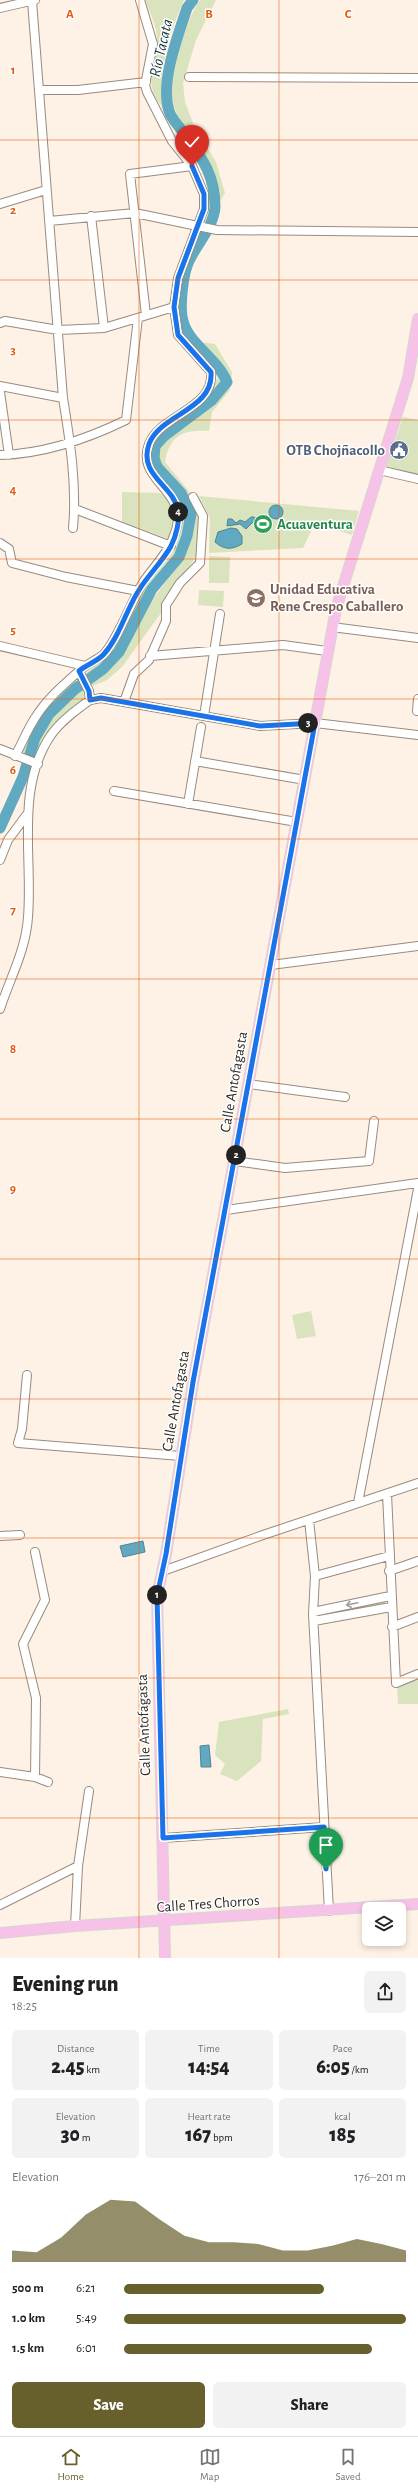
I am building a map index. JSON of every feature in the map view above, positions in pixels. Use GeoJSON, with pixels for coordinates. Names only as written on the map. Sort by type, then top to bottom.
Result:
{"type":"FeatureCollection","features":[{"type":"Feature","properties":{"kind":"main road","name":"Calle Antofagasta"},"geometry":{"type":"LineString","coordinates":[[165,1958],[163,1838],[156,1630],[157,1596],[163,1571],[181,1456],[305,780],[327,651],[344,578],[408,378],[417,335],[418,319]]}},
{"type":"Feature","properties":{"kind":"main road","name":"Calle Tres Chorros"},"geometry":{"type":"LineString","coordinates":[[0,1934],[75,1926],[164,1922],[418,1904]]}},
{"type":"Feature","properties":{"kind":"street"},"geometry":{"type":"LineString","coordinates":[[0,8],[33,0],[46,190],[63,398],[70,442],[75,509],[73,528]]}},
{"type":"Feature","properties":{"kind":"street"},"geometry":{"type":"LineString","coordinates":[[15,756],[34,719],[44,706],[103,654],[138,591],[171,546],[177,528],[178,511],[173,497],[150,472],[147,458],[149,444],[158,430],[182,414],[206,394],[212,379],[211,372],[178,335],[174,307],[178,278],[205,227],[204,194],[192,166],[172,142],[147,92],[146,82],[153,44],[140,0]]}},
{"type":"Feature","properties":{"kind":"street"},"geometry":{"type":"LineString","coordinates":[[188,77],[418,78]]}},
{"type":"Feature","properties":{"kind":"street"},"geometry":{"type":"LineString","coordinates":[[39,90],[78,90],[146,82]]}},
{"type":"Feature","properties":{"kind":"street"},"geometry":{"type":"LineString","coordinates":[[146,315],[130,174],[192,166]]}},
{"type":"Feature","properties":{"kind":"street"},"geometry":{"type":"LineString","coordinates":[[0,204],[46,190]]}},
{"type":"Feature","properties":{"kind":"street"},"geometry":{"type":"LineString","coordinates":[[49,220],[135,213],[205,227],[418,232]]}},
{"type":"Feature","properties":{"kind":"street"},"geometry":{"type":"LineString","coordinates":[[91,216],[104,328]]}},
{"type":"Feature","properties":{"kind":"street"},"geometry":{"type":"LineString","coordinates":[[0,323],[5,321],[58,330],[104,328],[174,307]]}},
{"type":"Feature","properties":{"kind":"street"},"geometry":{"type":"LineString","coordinates":[[0,455],[36,452],[94,435],[126,420],[138,318]]}},
{"type":"Feature","properties":{"kind":"street"},"geometry":{"type":"LineString","coordinates":[[0,386],[63,398]]}},
{"type":"Feature","properties":{"kind":"street"},"geometry":{"type":"LineString","coordinates":[[0,392],[9,455]]}},
{"type":"Feature","properties":{"kind":"street"},"geometry":{"type":"LineString","coordinates":[[379,470],[418,479]]}},
{"type":"Feature","properties":{"kind":"street"},"geometry":{"type":"LineString","coordinates":[[124,702],[134,674],[149,660],[166,621],[166,605],[180,583],[200,563],[203,516],[193,497]]}},
{"type":"Feature","properties":{"kind":"street"},"geometry":{"type":"LineString","coordinates":[[75,509],[171,546]]}},
{"type":"Feature","properties":{"kind":"street"},"geometry":{"type":"LineString","coordinates":[[0,544],[9,549],[12,563],[66,577],[138,591]]}},
{"type":"Feature","properties":{"kind":"street"},"geometry":{"type":"LineString","coordinates":[[204,716],[220,614]]}},
{"type":"Feature","properties":{"kind":"street"},"geometry":{"type":"LineString","coordinates":[[332,628],[418,638]]}},
{"type":"Feature","properties":{"kind":"street"},"geometry":{"type":"LineString","coordinates":[[150,656],[283,645],[327,651]]}},
{"type":"Feature","properties":{"kind":"street"},"geometry":{"type":"LineString","coordinates":[[0,646],[82,672]]}},
{"type":"Feature","properties":{"kind":"street"},"geometry":{"type":"LineString","coordinates":[[82,672],[90,700]]}},
{"type":"Feature","properties":{"kind":"street"},"geometry":{"type":"LineString","coordinates":[[0,1009],[12,972],[20,959],[28,917],[28,813],[36,763],[58,726],[90,700],[101,698],[260,726],[315,723],[418,734]]}},
{"type":"Feature","properties":{"kind":"street"},"geometry":{"type":"LineString","coordinates":[[417,711],[418,699]]}},
{"type":"Feature","properties":{"kind":"street"},"geometry":{"type":"LineString","coordinates":[[188,804],[201,727]]}},
{"type":"Feature","properties":{"kind":"street"},"geometry":{"type":"LineString","coordinates":[[0,749],[36,763]]}},
{"type":"Feature","properties":{"kind":"street"},"geometry":{"type":"LineString","coordinates":[[195,761],[305,780]]}},
{"type":"Feature","properties":{"kind":"street"},"geometry":{"type":"LineString","coordinates":[[114,791],[297,822]]}},
{"type":"Feature","properties":{"kind":"street"},"geometry":{"type":"LineString","coordinates":[[0,860],[4,840],[28,813]]}},
{"type":"Feature","properties":{"kind":"street"},"geometry":{"type":"LineString","coordinates":[[271,965],[418,946]]}},
{"type":"Feature","properties":{"kind":"street"},"geometry":{"type":"LineString","coordinates":[[249,1084],[345,1097]]}},
{"type":"Feature","properties":{"kind":"street"},"geometry":{"type":"LineString","coordinates":[[235,1161],[285,1168],[369,1161],[374,1121]]}},
{"type":"Feature","properties":{"kind":"street"},"geometry":{"type":"LineString","coordinates":[[226,1210],[418,1183]]}},
{"type":"Feature","properties":{"kind":"street"},"geometry":{"type":"LineString","coordinates":[[358,1503],[418,1189]]}},
{"type":"Feature","properties":{"kind":"street"},"geometry":{"type":"LineString","coordinates":[[27,1375],[22,1429],[18,1442],[181,1456]]}},
{"type":"Feature","properties":{"kind":"street"},"geometry":{"type":"LineString","coordinates":[[163,1571],[418,1483]]}},
{"type":"Feature","properties":{"kind":"street"},"geometry":{"type":"LineString","coordinates":[[386,1494],[390,1596],[396,1683],[418,1674]]}},
{"type":"Feature","properties":{"kind":"street"},"geometry":{"type":"LineString","coordinates":[[309,1520],[315,1576],[314,1621],[329,1911]]}},
{"type":"Feature","properties":{"kind":"street"},"geometry":{"type":"LineString","coordinates":[[0,1535],[20,1535]]}},
{"type":"Feature","properties":{"kind":"street"},"geometry":{"type":"LineString","coordinates":[[35,1552],[45,1600],[23,1644],[36,1698],[35,1777]]}},
{"type":"Feature","properties":{"kind":"street"},"geometry":{"type":"LineString","coordinates":[[315,1576],[389,1556]]}},
{"type":"Feature","properties":{"kind":"street"},"geometry":{"type":"LineString","coordinates":[[389,1571],[418,1561]]}},
{"type":"Feature","properties":{"kind":"street"},"geometry":{"type":"LineString","coordinates":[[314,1612],[390,1596]]}},
{"type":"Feature","properties":{"kind":"street"},"geometry":{"type":"LineString","coordinates":[[314,1621],[391,1607]]}},
{"type":"Feature","properties":{"kind":"street"},"geometry":{"type":"LineString","coordinates":[[392,1627],[418,1617]]}},
{"type":"Feature","properties":{"kind":"street"},"geometry":{"type":"LineString","coordinates":[[0,1772],[35,1777],[48,1782]]}},
{"type":"Feature","properties":{"kind":"street"},"geometry":{"type":"LineString","coordinates":[[75,1926],[78,1866],[89,1791]]}},
{"type":"Feature","properties":{"kind":"street"},"geometry":{"type":"LineString","coordinates":[[163,1838],[324,1827]]}},
{"type":"Feature","properties":{"kind":"street"},"geometry":{"type":"LineString","coordinates":[[0,1905],[78,1866]]}},
{"type":"Feature","properties":{"kind":"green space"},"geometry":{"type":"Polygon","coordinates":[[[145,0],[184,0],[169,39],[163,67],[162,95],[164,109],[157,100],[151,84],[157,37],[145,0]]]}},
{"type":"Feature","properties":{"kind":"green space"},"geometry":{"type":"Polygon","coordinates":[[[200,0],[216,0],[196,40],[183,83],[185,102],[194,126],[216,162],[225,193],[220,201],[215,176],[210,165],[177,114],[173,103],[174,73],[182,39],[194,10],[200,0]]]}},
{"type":"Feature","properties":{"kind":"green space"},"geometry":{"type":"Polygon","coordinates":[[[181,325],[196,347],[217,368],[222,377],[221,386],[214,395],[204,405],[165,434],[156,443],[152,452],[152,460],[155,468],[183,505],[186,514],[186,521],[182,538],[174,554],[148,590],[118,649],[107,662],[85,680],[84,677],[88,671],[106,657],[143,587],[171,551],[178,531],[179,513],[148,460],[154,439],[191,411],[209,394],[218,377],[209,364],[187,340],[181,325]]]}},
{"type":"Feature","properties":{"kind":"green space"},"geometry":{"type":"Polygon","coordinates":[[[199,342],[215,344],[232,372],[230,390],[212,412],[209,431],[192,431],[180,436],[170,445],[165,462],[188,490],[203,517],[197,556],[164,600],[161,613],[122,667],[107,680],[90,687],[88,683],[121,654],[144,611],[184,557],[191,538],[196,517],[183,492],[160,467],[157,452],[162,442],[214,403],[229,381],[222,366],[199,342]]]}},
{"type":"Feature","properties":{"kind":"green space"},"geometry":{"type":"Polygon","coordinates":[[[403,417],[418,420],[418,475],[386,468],[403,417]]]}},
{"type":"Feature","properties":{"kind":"green space"},"geometry":{"type":"Polygon","coordinates":[[[122,492],[159,493],[168,498],[173,518],[169,539],[122,522],[122,492]]]}},
{"type":"Feature","properties":{"kind":"green space","name":"Acuaventura"},"geometry":{"type":"Polygon","coordinates":[[[199,496],[359,511],[352,535],[315,523],[303,548],[209,553],[210,518],[199,496]]]}},
{"type":"Feature","properties":{"kind":"green space"},"geometry":{"type":"Polygon","coordinates":[[[209,556],[230,557],[229,583],[209,583],[209,556]]]}},
{"type":"Feature","properties":{"kind":"green space"},"geometry":{"type":"Polygon","coordinates":[[[199,590],[224,591],[223,607],[198,605],[199,590]]]}},
{"type":"Feature","properties":{"kind":"green space"},"geometry":{"type":"Polygon","coordinates":[[[76,680],[79,683],[54,707],[35,733],[26,755],[20,753],[31,727],[44,710],[76,680]]]}},
{"type":"Feature","properties":{"kind":"green space"},"geometry":{"type":"Polygon","coordinates":[[[83,689],[86,694],[85,699],[67,712],[55,726],[50,733],[37,762],[32,758],[46,728],[65,703],[83,689]]]}},
{"type":"Feature","properties":{"kind":"green space"},"geometry":{"type":"Polygon","coordinates":[[[311,1311],[316,1336],[297,1339],[292,1315],[311,1311]]]}},
{"type":"Feature","properties":{"kind":"green space"},"geometry":{"type":"Polygon","coordinates":[[[385,1600],[386,1605],[318,1619],[317,1614],[385,1600]]]}},
{"type":"Feature","properties":{"kind":"green space"},"geometry":{"type":"Polygon","coordinates":[[[418,1677],[418,1704],[398,1704],[397,1685],[418,1677]]]}},
{"type":"Feature","properties":{"kind":"green space"},"geometry":{"type":"Polygon","coordinates":[[[288,1709],[289,1714],[263,1719],[261,1761],[237,1781],[220,1774],[225,1764],[215,1755],[219,1722],[288,1709]]]}},
{"type":"Feature","properties":{"kind":"water"},"geometry":{"type":"Polygon","coordinates":[[[276,505],[281,507],[283,512],[281,517],[276,519],[271,517],[269,512],[271,507],[276,505]]]}},
{"type":"Feature","properties":{"kind":"water"},"geometry":{"type":"Polygon","coordinates":[[[264,516],[267,518],[262,529],[258,528],[253,522],[246,529],[240,524],[227,526],[228,519],[232,519],[236,523],[240,520],[245,522],[251,517],[254,517],[257,522],[261,522],[264,516]]]}},
{"type":"Feature","properties":{"kind":"water"},"geometry":{"type":"Polygon","coordinates":[[[231,528],[237,529],[242,536],[242,544],[231,548],[225,548],[215,542],[218,532],[231,528]]]}},
{"type":"Feature","properties":{"kind":"water"},"geometry":{"type":"Polygon","coordinates":[[[143,1541],[145,1552],[123,1557],[120,1546],[143,1541]]]}},
{"type":"Feature","properties":{"kind":"water"},"geometry":{"type":"Polygon","coordinates":[[[209,1745],[211,1767],[201,1767],[200,1746],[209,1745]]]}},
{"type":"Feature","properties":{"kind":"waterway","name":"Río Tacata"},"geometry":{"type":"LineString","coordinates":[[0,828],[23,777],[35,738],[49,714],[75,689],[103,669],[119,652],[152,589],[179,557],[187,536],[191,514],[181,493],[157,467],[154,458],[155,446],[164,436],[212,400],[227,382],[217,365],[196,344],[186,329],[181,307],[185,272],[193,253],[209,227],[215,207],[213,184],[210,175],[201,158],[171,116],[167,99],[168,73],[171,59],[187,8],[193,0]]}},
{"type":"Feature","properties":{"kind":"place","name":"OTB Chojñacollo"},"geometry":{"type":"Point","coordinates":[399,450]}},
{"type":"Feature","properties":{"kind":"place","name":"Acuaventura"},"geometry":{"type":"Point","coordinates":[263,524]}},
{"type":"Feature","properties":{"kind":"place","name":"Unidad Educativa Rene Crespo Caballero"},"geometry":{"type":"Point","coordinates":[256,598]}},
{"type":"Feature","properties":{"kind":"route"},"geometry":{"type":"LineString","coordinates":[[192,166],[204,194],[204,209],[178,278],[174,307],[178,335],[211,372],[212,379],[206,394],[182,414],[158,430],[149,444],[147,458],[150,472],[173,497],[178,511],[177,528],[171,546],[147,576],[118,630],[103,654],[79,671],[80,678],[89,691],[90,700],[101,698],[260,726],[287,723],[315,723],[193,1382],[166,1554],[157,1596],[156,1630],[163,1838],[324,1827],[326,1869]]}}]}
